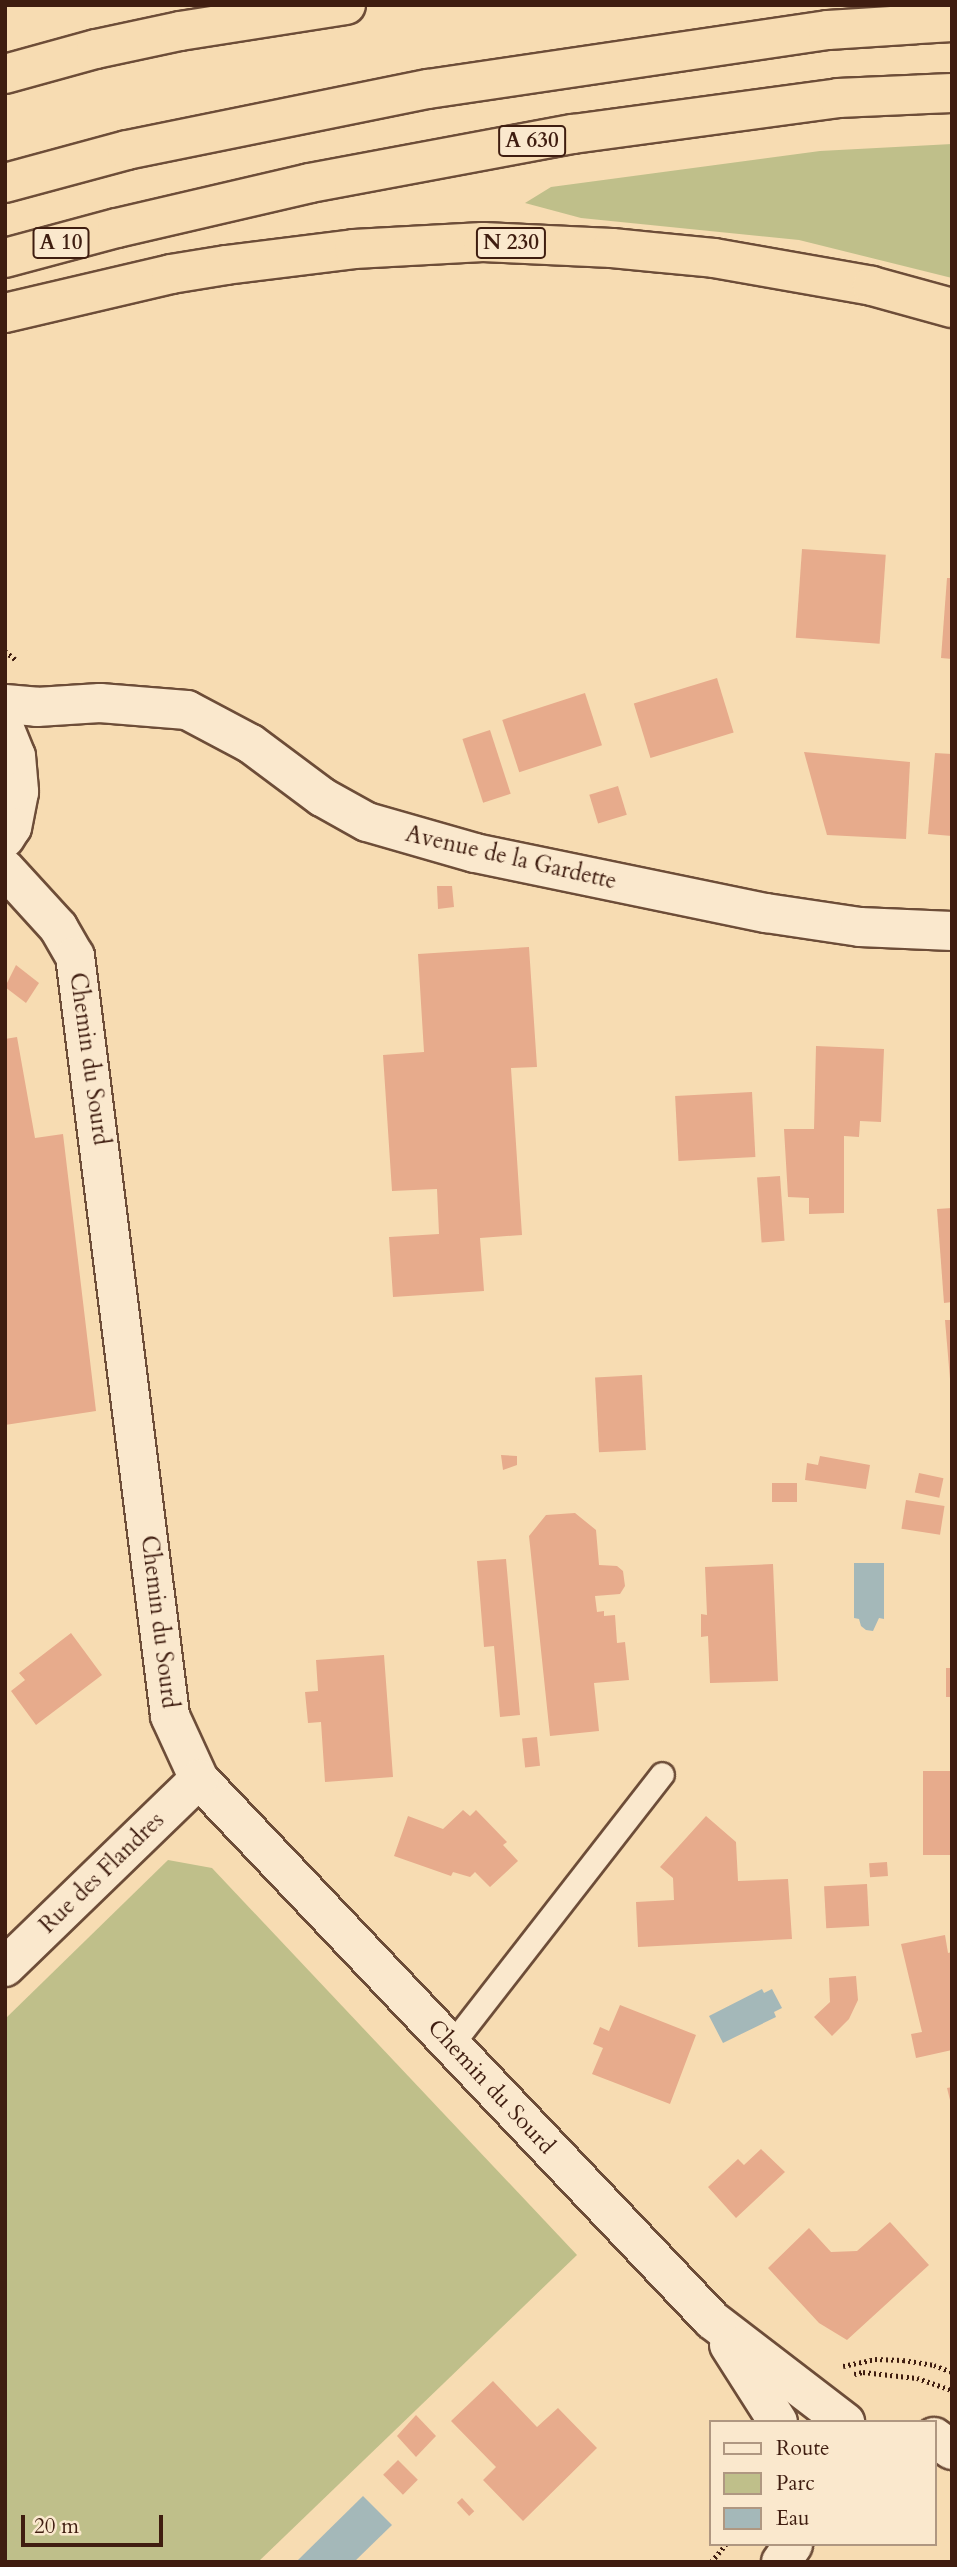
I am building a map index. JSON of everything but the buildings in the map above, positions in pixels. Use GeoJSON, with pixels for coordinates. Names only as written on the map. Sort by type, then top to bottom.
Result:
{"type":"FeatureCollection","features":[{"type":"Feature","properties":{"kind":"highway"},"geometry":{"type":"LineString","coordinates":[[5,74],[144,39],[346,5]]}},
{"type":"Feature","properties":{"kind":"highway"},"geometry":{"type":"LineString","coordinates":[[5,184],[87,161],[428,89],[828,30],[952,22]]}},
{"type":"Feature","properties":{"kind":"highway","name":"A 630"},"geometry":{"type":"LineString","coordinates":[[117,228],[310,183],[573,134],[838,98],[952,93]]}},
{"type":"Feature","properties":{"kind":"highway","name":"A 10"},"geometry":{"type":"LineString","coordinates":[[5,258],[117,228]]}},
{"type":"Feature","properties":{"kind":"highway","name":"N 230"},"geometry":{"type":"LineString","coordinates":[[5,313],[171,274],[226,265],[354,249],[483,242],[612,248],[714,258],[834,278],[952,307]]}},
{"type":"Feature","properties":{"kind":"street","name":"Avenue de la Gardette"},"geometry":{"type":"LineString","coordinates":[[10,743],[100,703]]}},
{"type":"Feature","properties":{"kind":"street","name":"Avenue de la Gardette"},"geometry":{"type":"LineString","coordinates":[[5,704],[37,707],[100,703],[187,710],[251,744],[323,797],[367,822],[475,853],[766,913],[860,927],[952,932]]}},
{"type":"Feature","properties":{"kind":"street"},"geometry":{"type":"LineString","coordinates":[[5,838],[12,827],[19,792],[10,743]]}},
{"type":"Feature","properties":{"kind":"street","name":"Chemin du Sourd"},"geometry":{"type":"LineString","coordinates":[[5,869],[58,927],[75,956],[170,1716],[199,1779],[712,2320],[842,2420]]}},
{"type":"Feature","properties":{"kind":"street","name":"Rue des Flandres"},"geometry":{"type":"LineString","coordinates":[[5,1967],[199,1779]]}},
{"type":"Feature","properties":{"kind":"street","name":"Chemin du Sourd"},"geometry":{"type":"LineString","coordinates":[[712,2320],[777,2420]]}},
{"type":"Feature","properties":{"kind":"lane"},"geometry":{"type":"LineString","coordinates":[[452,2045],[663,1774]]}},
{"type":"Feature","properties":{"kind":"path"},"geometry":{"type":"LineString","coordinates":[[841,2377],[863,2372],[917,2378],[952,2390]]}},
{"type":"Feature","properties":{"kind":"path"},"geometry":{"type":"LineString","coordinates":[[711,2562],[724,2546]]}},
{"type":"Feature","properties":{"kind":"green space"},"geometry":{"type":"Polygon","coordinates":[[[952,144],[952,278],[799,240],[581,218],[525,203],[551,187],[820,151],[952,144]]]}},
{"type":"Feature","properties":{"kind":"green space"},"geometry":{"type":"Polygon","coordinates":[[[168,1860],[212,1868],[577,2255],[258,2562],[5,2562],[5,2019],[168,1860]]]}},
{"type":"Feature","properties":{"kind":"water"},"geometry":{"type":"Polygon","coordinates":[[[854,1563],[884,1563],[884,1619],[879,1618],[873,1631],[866,1630],[859,1619],[854,1618],[854,1563]]]}},
{"type":"Feature","properties":{"kind":"water"},"geometry":{"type":"Polygon","coordinates":[[[762,1989],[764,1993],[772,1989],[782,2008],[774,2012],[776,2017],[723,2043],[709,2016],[762,1989]]]}},
{"type":"Feature","properties":{"kind":"water"},"geometry":{"type":"Polygon","coordinates":[[[363,2496],[392,2525],[354,2562],[299,2562],[298,2560],[363,2496]]]}}]}
